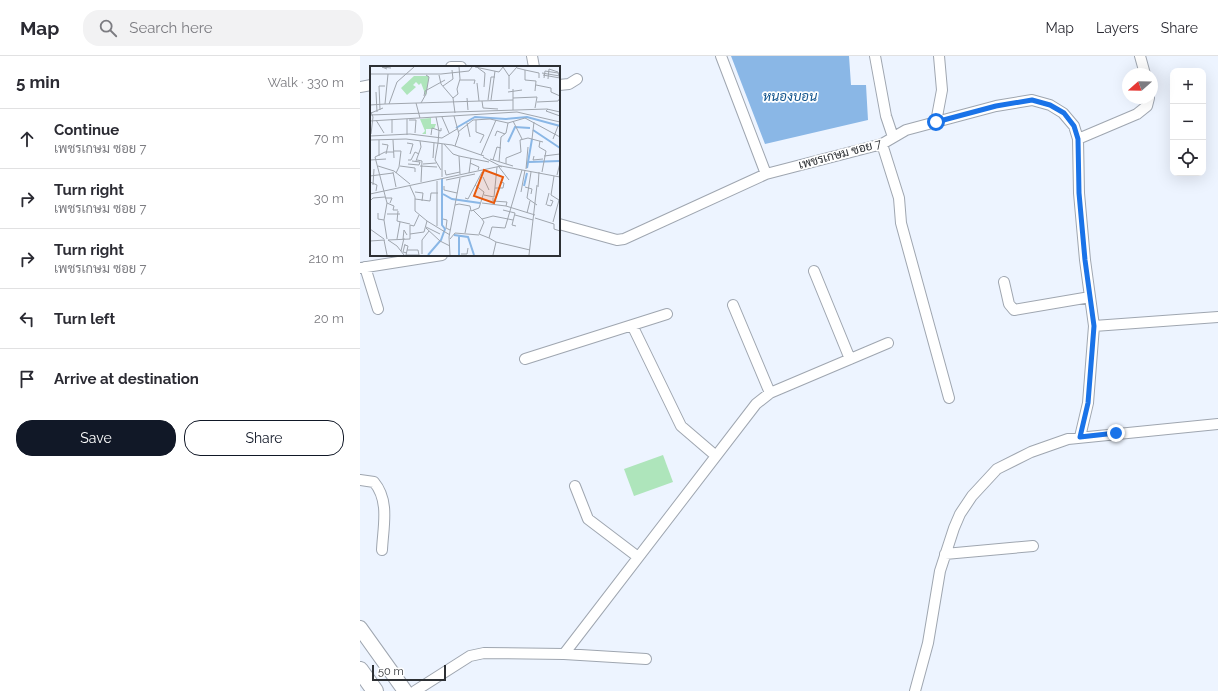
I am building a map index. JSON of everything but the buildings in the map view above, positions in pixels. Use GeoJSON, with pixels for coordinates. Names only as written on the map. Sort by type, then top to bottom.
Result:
{"type":"FeatureCollection","features":[{"type":"Feature","properties":{"kind":"highway"},"geometry":{"type":"LineString","coordinates":[[360,670],[375,691]]}},
{"type":"Feature","properties":{"kind":"main road"},"geometry":{"type":"LineString","coordinates":[[360,628],[404,691]]}},
{"type":"Feature","properties":{"kind":"street"},"geometry":{"type":"LineString","coordinates":[[532,56],[534,66]]}},
{"type":"Feature","properties":{"kind":"street"},"geometry":{"type":"LineString","coordinates":[[721,56],[766,174]]}},
{"type":"Feature","properties":{"kind":"street"},"geometry":{"type":"LineString","coordinates":[[875,56],[886,116],[893,137]]}},
{"type":"Feature","properties":{"kind":"street"},"geometry":{"type":"LineString","coordinates":[[936,122],[942,90],[939,56]]}},
{"type":"Feature","properties":{"kind":"street"},"geometry":{"type":"LineString","coordinates":[[1140,56],[1143,68]]}},
{"type":"Feature","properties":{"kind":"street"},"geometry":{"type":"LineString","coordinates":[[560,85],[569,84],[577,79]]}},
{"type":"Feature","properties":{"kind":"street"},"geometry":{"type":"LineString","coordinates":[[360,87],[370,85]]}},
{"type":"Feature","properties":{"kind":"street","name":"เพชรเกษม ซอย 7"},"geometry":{"type":"LineString","coordinates":[[560,224],[617,240],[624,239],[766,174],[882,144],[906,130],[996,106],[1032,100],[1050,105],[1064,113],[1074,126],[1078,139],[1079,193],[1094,326],[1088,403],[1080,437]]}},
{"type":"Feature","properties":{"kind":"street"},"geometry":{"type":"LineString","coordinates":[[1078,139],[1137,114],[1148,104]]}},
{"type":"Feature","properties":{"kind":"street"},"geometry":{"type":"LineString","coordinates":[[882,144],[899,198],[901,224],[949,398]]}},
{"type":"Feature","properties":{"kind":"street"},"geometry":{"type":"LineString","coordinates":[[378,309],[363,267],[435,256]]}},
{"type":"Feature","properties":{"kind":"street"},"geometry":{"type":"LineString","coordinates":[[814,271],[850,359]]}},
{"type":"Feature","properties":{"kind":"street"},"geometry":{"type":"LineString","coordinates":[[1004,282],[1009,304],[1014,310],[1090,297]]}},
{"type":"Feature","properties":{"kind":"street"},"geometry":{"type":"LineString","coordinates":[[733,305],[770,392]]}},
{"type":"Feature","properties":{"kind":"street"},"geometry":{"type":"LineString","coordinates":[[525,359],[667,314]]}},
{"type":"Feature","properties":{"kind":"street"},"geometry":{"type":"LineString","coordinates":[[1094,326],[1218,317]]}},
{"type":"Feature","properties":{"kind":"street"},"geometry":{"type":"LineString","coordinates":[[632,325],[681,426],[716,456]]}},
{"type":"Feature","properties":{"kind":"street"},"geometry":{"type":"LineString","coordinates":[[564,654],[756,404],[770,392],[888,344]]}},
{"type":"Feature","properties":{"kind":"street"},"geometry":{"type":"LineString","coordinates":[[915,691],[928,643],[940,571],[945,554],[960,514],[972,496],[997,469],[1031,452],[1080,437],[1218,424]]}},
{"type":"Feature","properties":{"kind":"street"},"geometry":{"type":"LineString","coordinates":[[360,480],[374,482],[382,496],[385,525],[382,550]]}},
{"type":"Feature","properties":{"kind":"street"},"geometry":{"type":"LineString","coordinates":[[575,486],[588,519],[638,557]]}},
{"type":"Feature","properties":{"kind":"street"},"geometry":{"type":"LineString","coordinates":[[945,554],[1033,546]]}},
{"type":"Feature","properties":{"kind":"street"},"geometry":{"type":"LineString","coordinates":[[415,691],[470,656],[484,653],[564,654],[646,659]]}},
{"type":"Feature","properties":{"kind":"green space"},"geometry":{"type":"Polygon","coordinates":[[[663,455],[673,482],[634,496],[624,469],[663,455]]]}},
{"type":"Feature","properties":{"kind":"water","name":"หนองบอน"},"geometry":{"type":"Polygon","coordinates":[[[731,56],[849,56],[851,85],[866,85],[868,120],[765,144],[731,56]]]}},
{"type":"Feature","properties":{"kind":"route"},"geometry":{"type":"LineString","coordinates":[[936,122],[996,106],[1032,100],[1050,105],[1064,113],[1074,126],[1078,139],[1079,193],[1085,260],[1094,326],[1088,403],[1080,437],[1116,433]]}}]}
